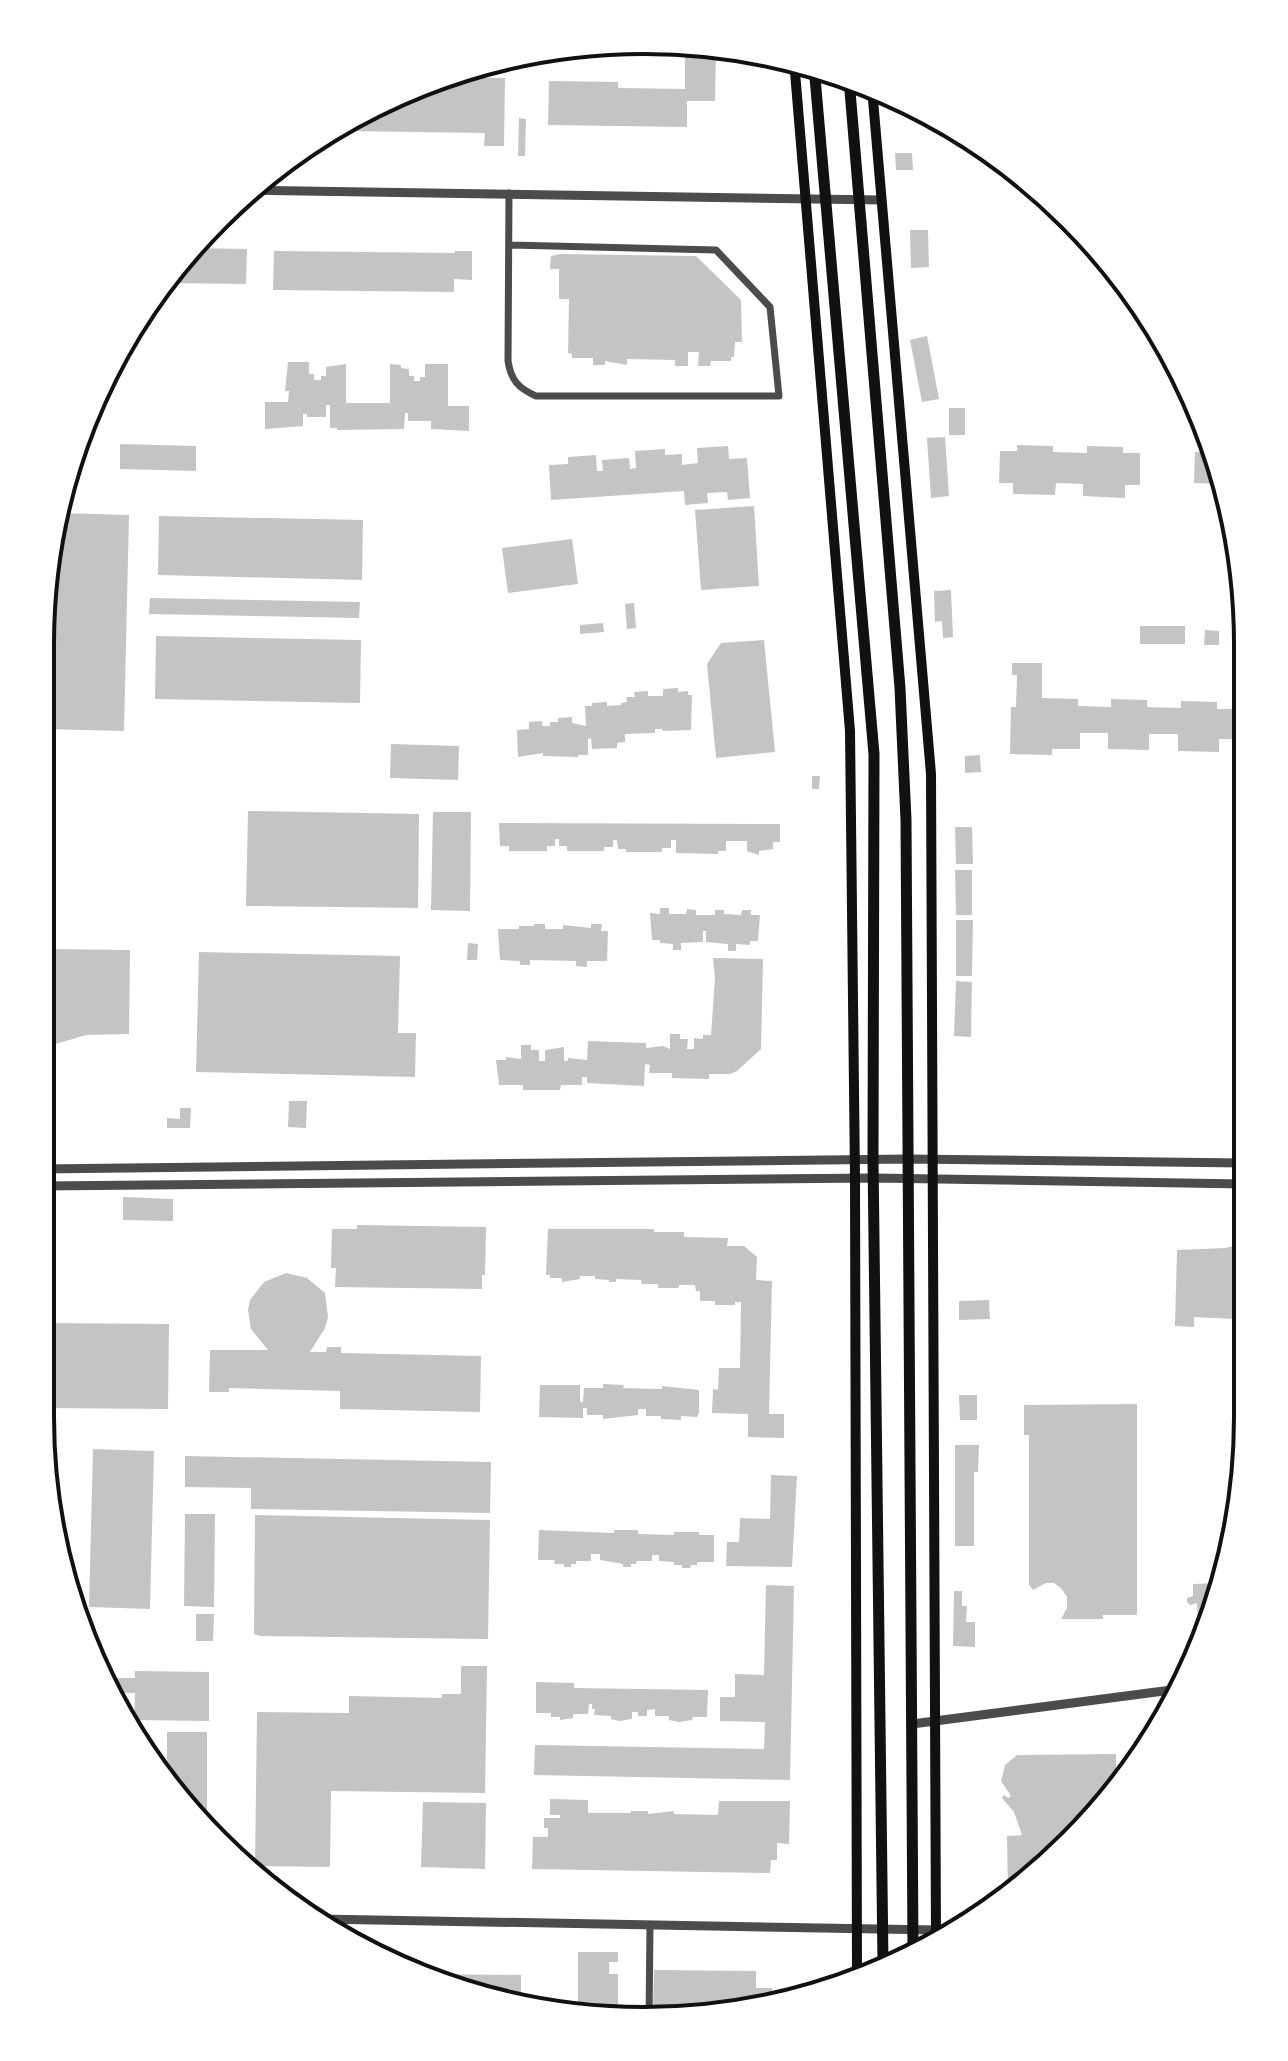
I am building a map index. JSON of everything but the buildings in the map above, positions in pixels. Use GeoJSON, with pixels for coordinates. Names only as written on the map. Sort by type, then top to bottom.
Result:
{"type":"FeatureCollection","features":[{"type":"Feature","properties":{"kind":"main road"},"geometry":{"type":"LineString","coordinates":[[795,74],[850,731],[855,1159],[857,1967]]}},
{"type":"Feature","properties":{"kind":"main road"},"geometry":{"type":"LineString","coordinates":[[815,79],[859,553],[874,754],[873,1159],[883,1956]]}},
{"type":"Feature","properties":{"kind":"main road"},"geometry":{"type":"LineString","coordinates":[[850,91],[900,688],[906,820],[913,1942]]}},
{"type":"Feature","properties":{"kind":"main road"},"geometry":{"type":"LineString","coordinates":[[873,100],[931,774],[936,1930]]}},
{"type":"Feature","properties":{"kind":"street"},"geometry":{"type":"LineString","coordinates":[[267,190],[881,200]]}},
{"type":"Feature","properties":{"kind":"street"},"geometry":{"type":"LineString","coordinates":[[509,193],[508,361],[511,376],[521,389],[536,396],[779,396],[770,307],[716,250],[510,245]]}},
{"type":"Feature","properties":{"kind":"street"},"geometry":{"type":"LineString","coordinates":[[54,1169],[855,1159],[1234,1163]]}},
{"type":"Feature","properties":{"kind":"street"},"geometry":{"type":"LineString","coordinates":[[54,1186],[855,1178],[1234,1184]]}},
{"type":"Feature","properties":{"kind":"street"},"geometry":{"type":"LineString","coordinates":[[912,1724],[1166,1691]]}},
{"type":"Feature","properties":{"kind":"street"},"geometry":{"type":"LineString","coordinates":[[335,1919],[883,1929],[929,1933]]}},
{"type":"Feature","properties":{"kind":"street"},"geometry":{"type":"LineString","coordinates":[[649,2007],[650,1925]]}}]}
